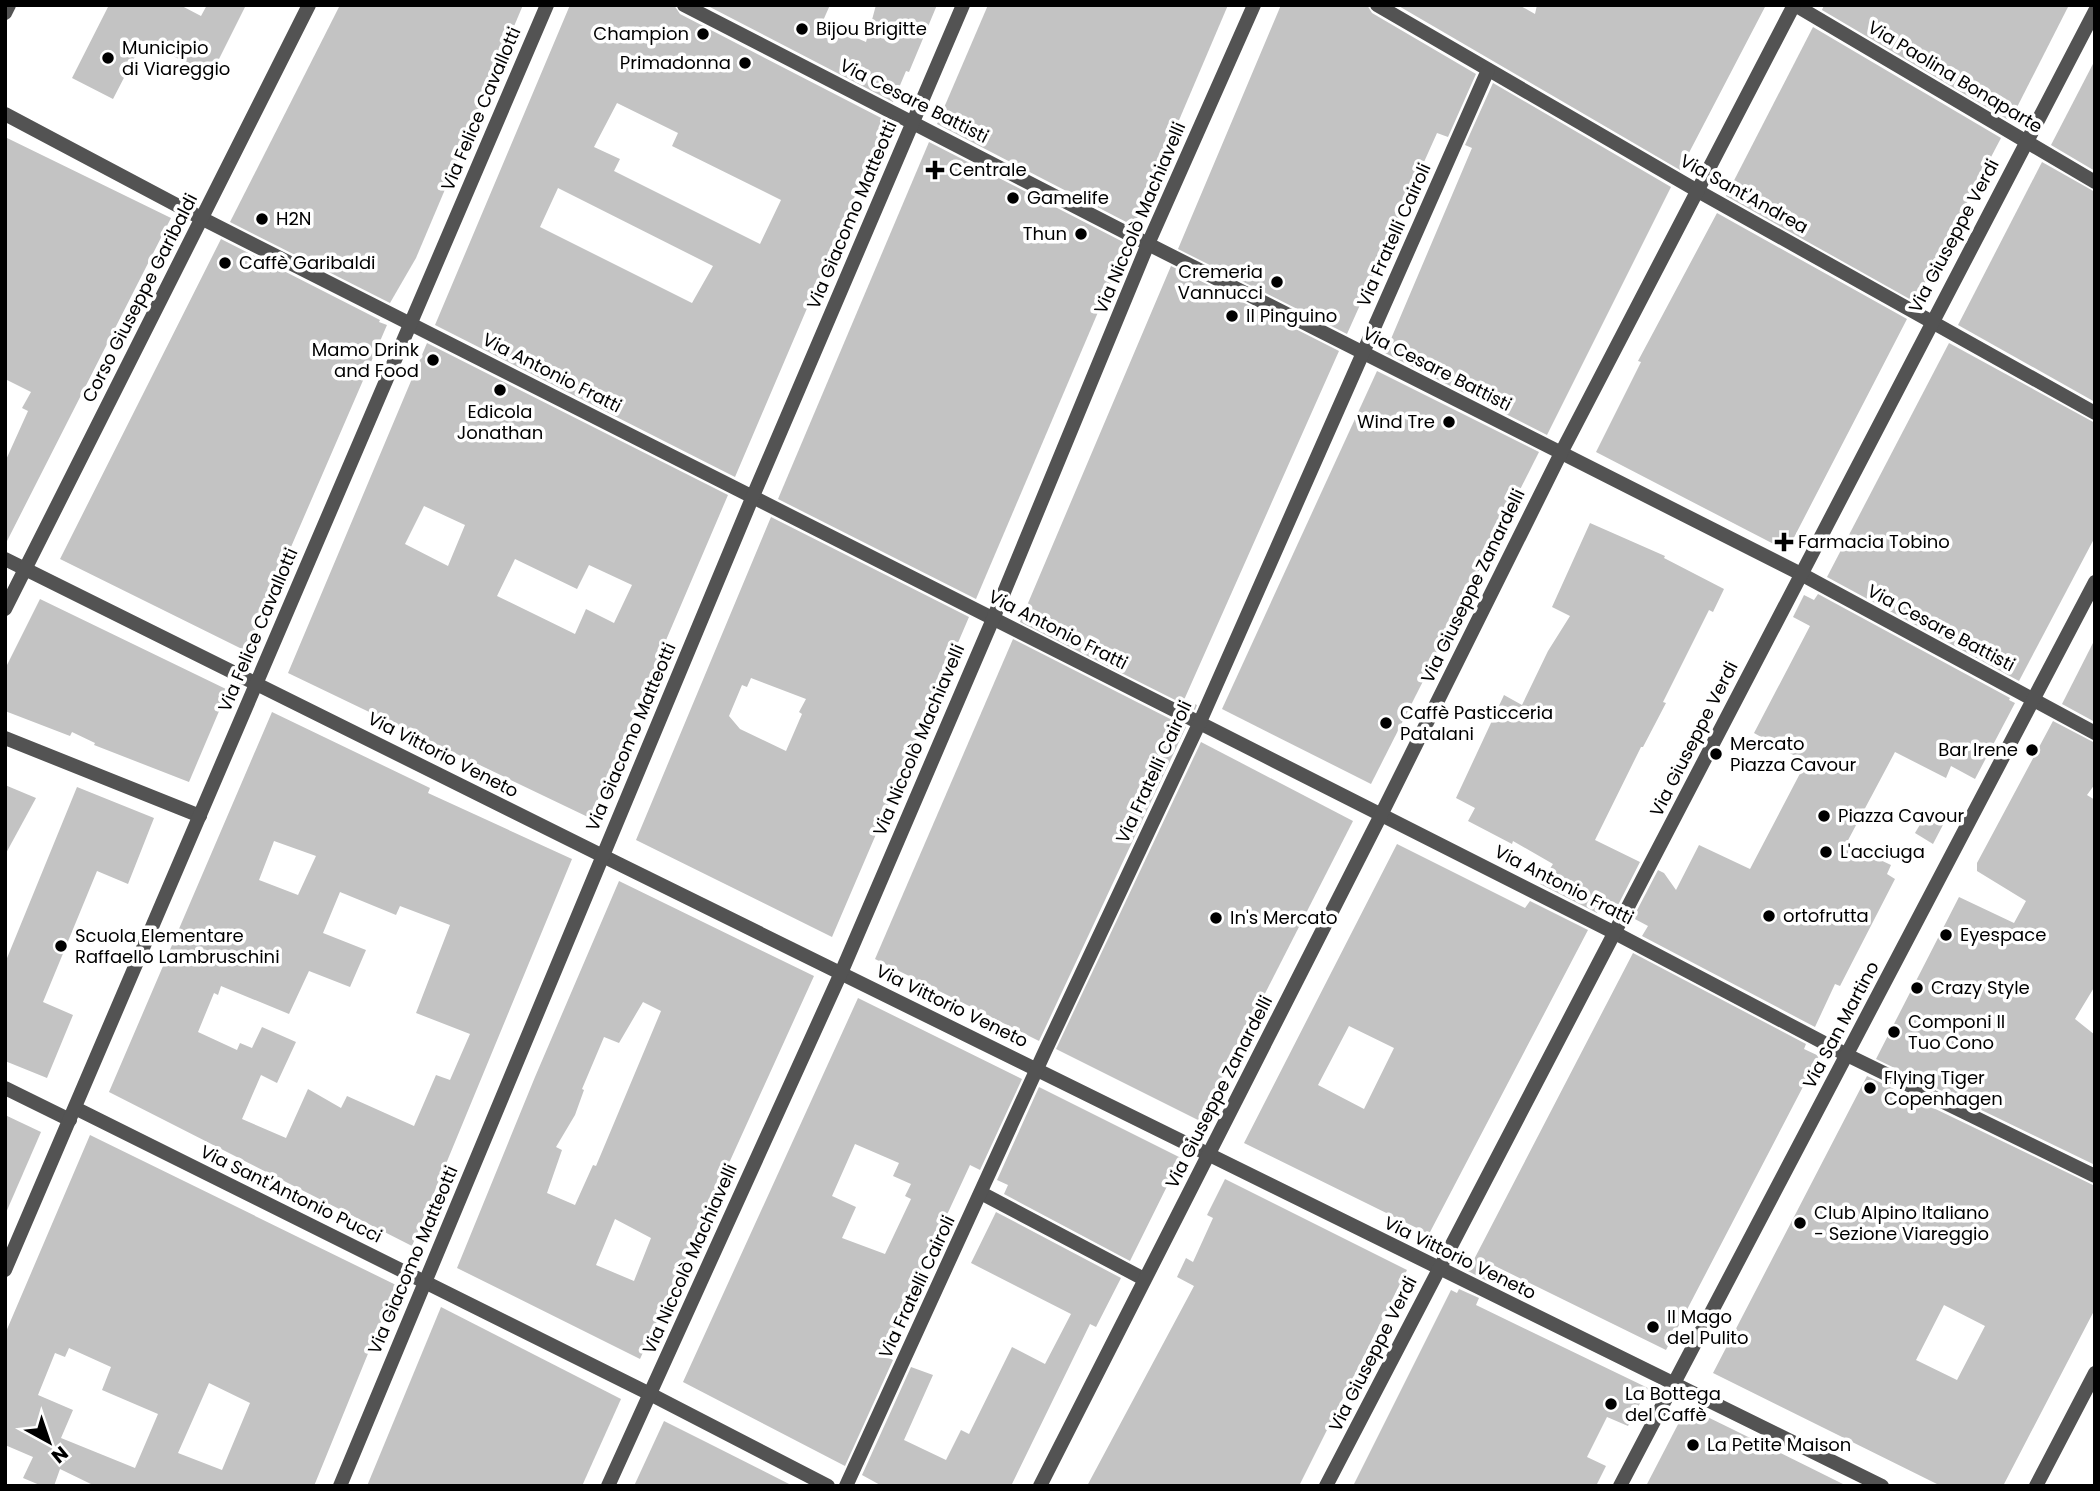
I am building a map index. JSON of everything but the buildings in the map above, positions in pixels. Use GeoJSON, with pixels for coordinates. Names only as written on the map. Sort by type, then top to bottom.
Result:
{"type":"FeatureCollection","features":[{"type":"Feature","properties":{"kind":"street"},"geometry":{"type":"LineString","coordinates":[[5,12],[9,5]]}},
{"type":"Feature","properties":{"kind":"street","name":"Corso Giuseppe Garibaldi"},"geometry":{"type":"LineString","coordinates":[[5,609],[309,5]]}},
{"type":"Feature","properties":{"kind":"street","name":"Via Felice Cavallotti"},"geometry":{"type":"LineString","coordinates":[[5,1270],[547,5]]}},
{"type":"Feature","properties":{"kind":"street","name":"Via Cesare Battisti"},"geometry":{"type":"LineString","coordinates":[[684,5],[1362,354],[1801,574],[2095,733]]}},
{"type":"Feature","properties":{"kind":"street","name":"Via Giacomo Matteotti"},"geometry":{"type":"LineString","coordinates":[[340,1486],[752,496],[963,5]]}},
{"type":"Feature","properties":{"kind":"street","name":"Via Niccolò Machiavelli"},"geometry":{"type":"LineString","coordinates":[[608,1486],[841,973],[993,619],[1148,244],[1254,5]]}},
{"type":"Feature","properties":{"kind":"street","name":"Via Sant'Andrea"},"geometry":{"type":"LineString","coordinates":[[1377,5],[1696,190],[2095,414]]}},
{"type":"Feature","properties":{"kind":"street","name":"Via Paolina Bonaparte"},"geometry":{"type":"LineString","coordinates":[[1795,5],[2095,182]]}},
{"type":"Feature","properties":{"kind":"street","name":"Via Giuseppe Zanardelli"},"geometry":{"type":"LineString","coordinates":[[1040,1486],[1561,453],[1696,190],[1795,5]]}},
{"type":"Feature","properties":{"kind":"street","name":"Via Giuseppe Verdi"},"geometry":{"type":"LineString","coordinates":[[1326,1486],[2095,10]]}},
{"type":"Feature","properties":{"kind":"street","name":"Via Fratelli Cairoli"},"geometry":{"type":"LineString","coordinates":[[846,1486],[1036,1070],[1199,724],[1488,70]]}},
{"type":"Feature","properties":{"kind":"street","name":"Via Antonio Fratti"},"geometry":{"type":"LineString","coordinates":[[5,114],[201,218],[1381,814],[1847,1055],[2095,1176]]}},
{"type":"Feature","properties":{"kind":"street","name":"Via Vittorio Veneto"},"geometry":{"type":"LineString","coordinates":[[5,559],[1882,1486]]}},
{"type":"Feature","properties":{"kind":"street","name":"Via San Martino"},"geometry":{"type":"LineString","coordinates":[[1620,1486],[2095,582]]}},
{"type":"Feature","properties":{"kind":"street"},"geometry":{"type":"LineString","coordinates":[[5,738],[200,816]]}},
{"type":"Feature","properties":{"kind":"street","name":"Via Sant'Antonio Pucci"},"geometry":{"type":"LineString","coordinates":[[5,1088],[72,1114],[425,1282],[828,1486]]}},
{"type":"Feature","properties":{"kind":"street"},"geometry":{"type":"LineString","coordinates":[[981,1193],[1144,1279]]}},
{"type":"Feature","properties":{"kind":"street"},"geometry":{"type":"LineString","coordinates":[[2036,1486],[2095,1373]]}},
{"type":"Feature","properties":{"kind":"place","name":"Bijou Brigitte"},"geometry":{"type":"Point","coordinates":[802,29]}},
{"type":"Feature","properties":{"kind":"place","name":"Champion"},"geometry":{"type":"Point","coordinates":[703,34]}},
{"type":"Feature","properties":{"kind":"place","name":"Municipio di Viareggio"},"geometry":{"type":"Point","coordinates":[108,58]}},
{"type":"Feature","properties":{"kind":"place","name":"Primadonna"},"geometry":{"type":"Point","coordinates":[745,63]}},
{"type":"Feature","properties":{"kind":"place","name":"Centrale"},"geometry":{"type":"Point","coordinates":[935,170]}},
{"type":"Feature","properties":{"kind":"place","name":"Gamelife"},"geometry":{"type":"Point","coordinates":[1013,198]}},
{"type":"Feature","properties":{"kind":"place","name":"H2N"},"geometry":{"type":"Point","coordinates":[262,219]}},
{"type":"Feature","properties":{"kind":"place","name":"Thun"},"geometry":{"type":"Point","coordinates":[1081,234]}},
{"type":"Feature","properties":{"kind":"place","name":"Caffè Garibaldi"},"geometry":{"type":"Point","coordinates":[225,263]}},
{"type":"Feature","properties":{"kind":"place","name":"Cremeria Vannucci"},"geometry":{"type":"Point","coordinates":[1277,282]}},
{"type":"Feature","properties":{"kind":"place","name":"Il Pinguino"},"geometry":{"type":"Point","coordinates":[1232,316]}},
{"type":"Feature","properties":{"kind":"place","name":"Mamo Drink and Food"},"geometry":{"type":"Point","coordinates":[433,360]}},
{"type":"Feature","properties":{"kind":"place","name":"Edicola Jonathan"},"geometry":{"type":"Point","coordinates":[500,390]}},
{"type":"Feature","properties":{"kind":"place","name":"Wind Tre"},"geometry":{"type":"Point","coordinates":[1449,422]}},
{"type":"Feature","properties":{"kind":"place","name":"Farmacia Tobino"},"geometry":{"type":"Point","coordinates":[1784,542]}},
{"type":"Feature","properties":{"kind":"place","name":"Caffè Pasticceria Patalani"},"geometry":{"type":"Point","coordinates":[1386,723]}},
{"type":"Feature","properties":{"kind":"place","name":"Bar Irene"},"geometry":{"type":"Point","coordinates":[2032,750]}},
{"type":"Feature","properties":{"kind":"place","name":"Mercato Piazza Cavour"},"geometry":{"type":"Point","coordinates":[1716,754]}},
{"type":"Feature","properties":{"kind":"place","name":"Piazza Cavour"},"geometry":{"type":"Point","coordinates":[1824,816]}},
{"type":"Feature","properties":{"kind":"place","name":"L'acciuga"},"geometry":{"type":"Point","coordinates":[1826,852]}},
{"type":"Feature","properties":{"kind":"place","name":"ortofrutta"},"geometry":{"type":"Point","coordinates":[1769,916]}},
{"type":"Feature","properties":{"kind":"place","name":"In's Mercato"},"geometry":{"type":"Point","coordinates":[1216,918]}},
{"type":"Feature","properties":{"kind":"place","name":"Eyespace"},"geometry":{"type":"Point","coordinates":[1946,935]}},
{"type":"Feature","properties":{"kind":"place","name":"Scuola Elementare Raffaello Lambruschini"},"geometry":{"type":"Point","coordinates":[61,946]}},
{"type":"Feature","properties":{"kind":"place","name":"Crazy Style"},"geometry":{"type":"Point","coordinates":[1917,988]}},
{"type":"Feature","properties":{"kind":"place","name":"Componi Il Tuo Cono"},"geometry":{"type":"Point","coordinates":[1894,1032]}},
{"type":"Feature","properties":{"kind":"place","name":"Flying Tiger Copenhagen"},"geometry":{"type":"Point","coordinates":[1870,1088]}},
{"type":"Feature","properties":{"kind":"place","name":"Club Alpino Italiano - Sezione Viareggio"},"geometry":{"type":"Point","coordinates":[1800,1223]}},
{"type":"Feature","properties":{"kind":"place","name":"Il Mago del Pulito"},"geometry":{"type":"Point","coordinates":[1653,1327]}},
{"type":"Feature","properties":{"kind":"place","name":"La Bottega del Caffè"},"geometry":{"type":"Point","coordinates":[1611,1404]}},
{"type":"Feature","properties":{"kind":"place","name":"La Petite Maison"},"geometry":{"type":"Point","coordinates":[1693,1445]}}]}
